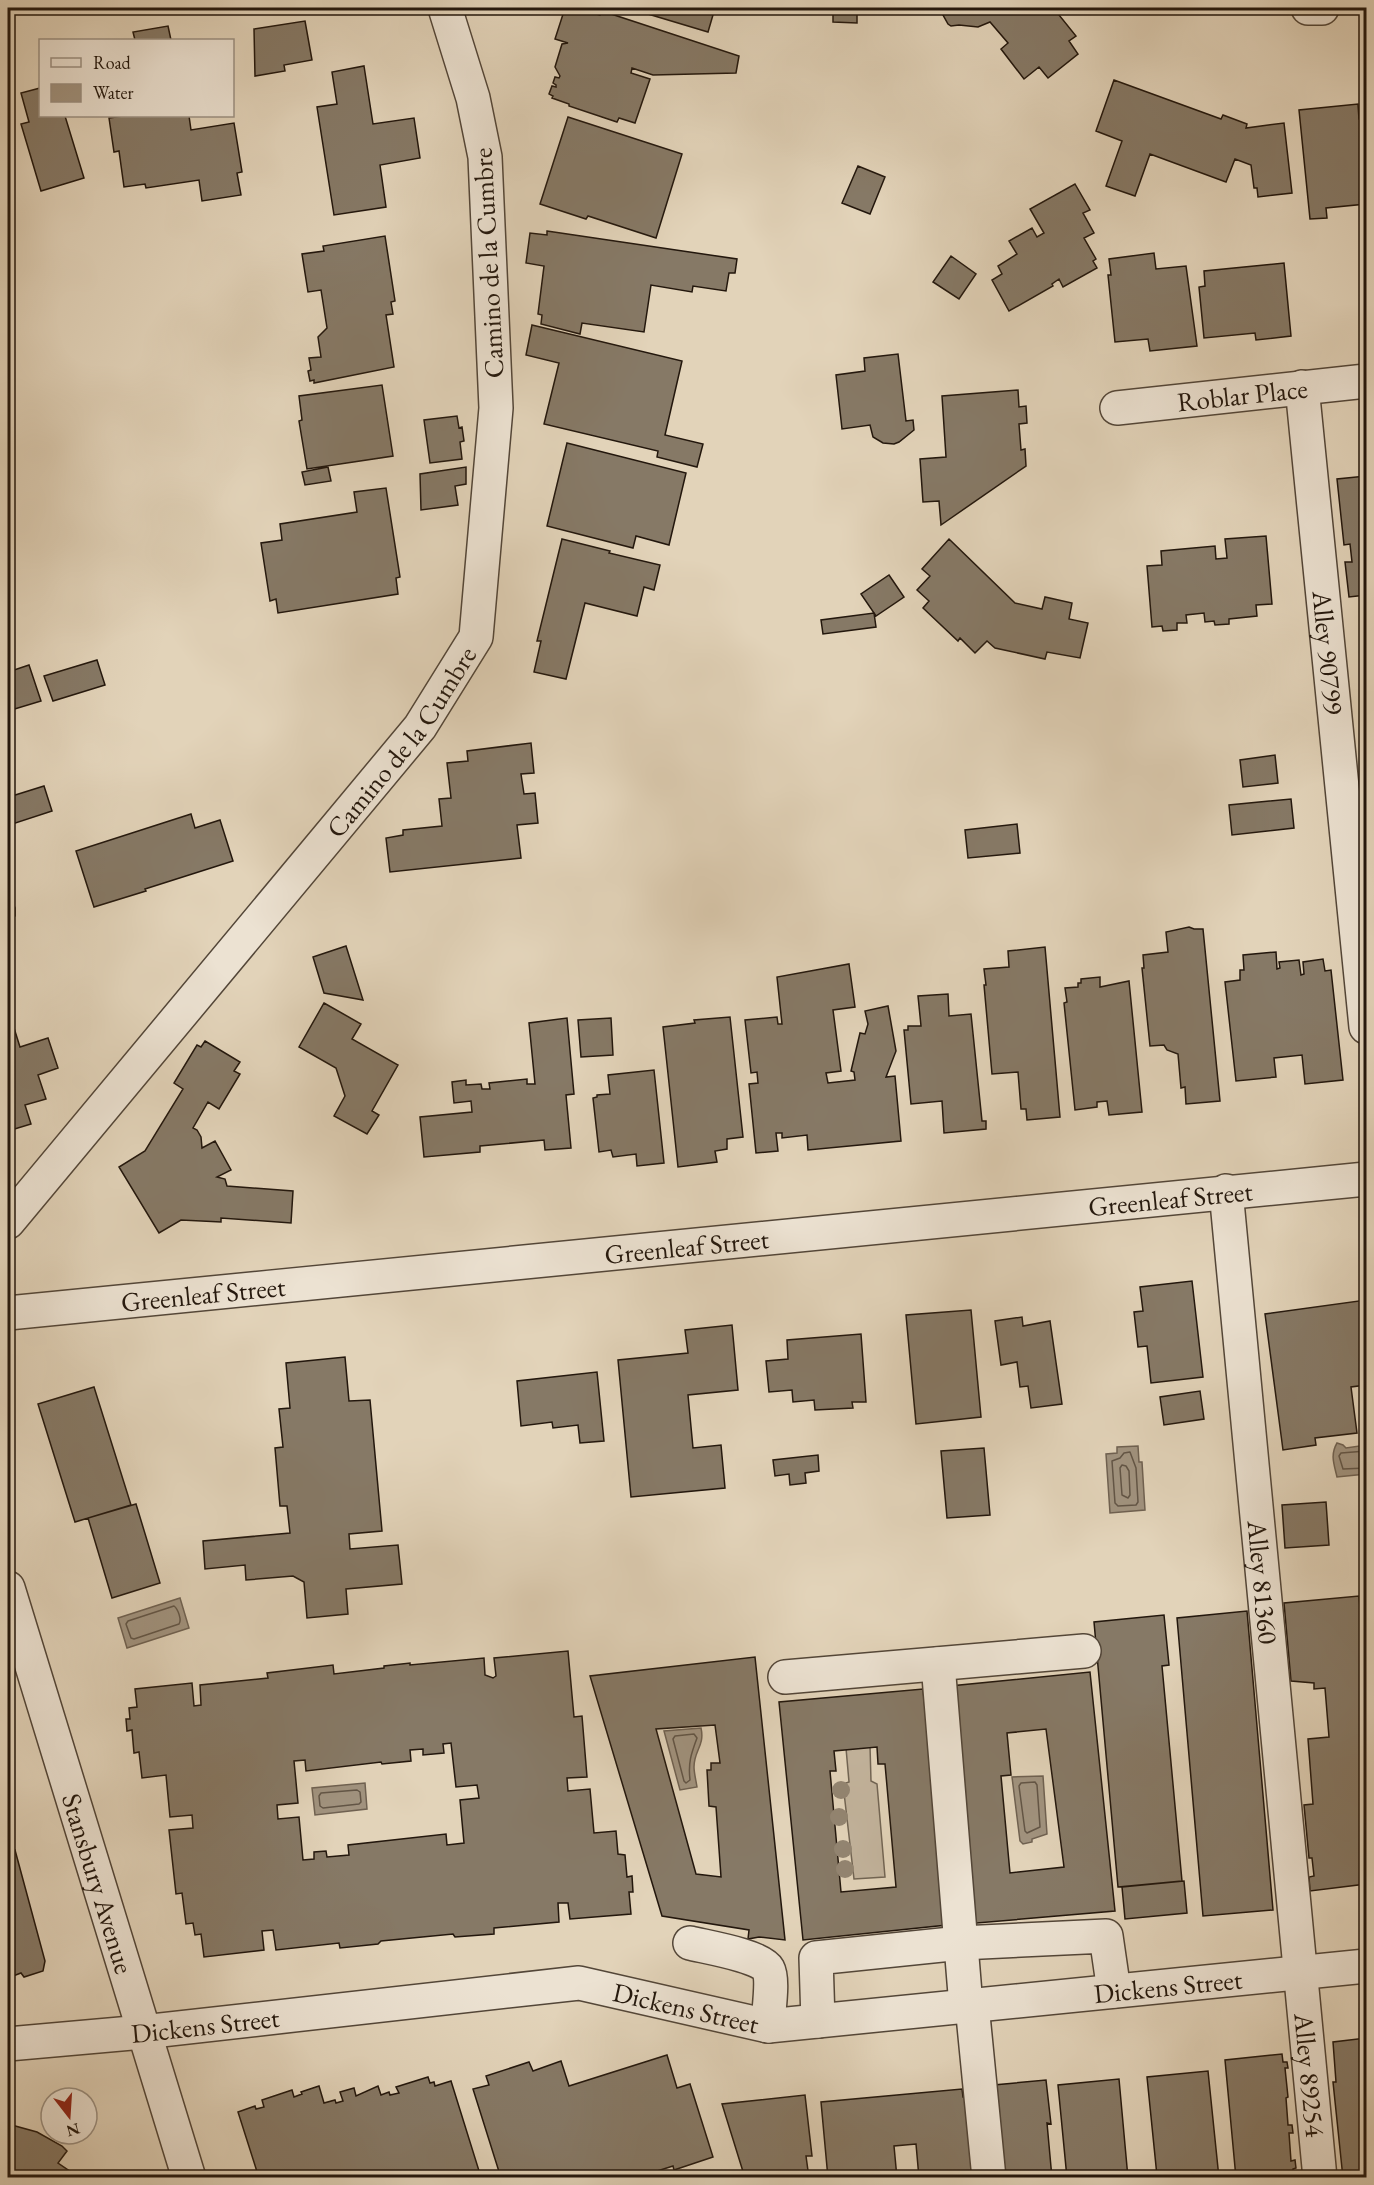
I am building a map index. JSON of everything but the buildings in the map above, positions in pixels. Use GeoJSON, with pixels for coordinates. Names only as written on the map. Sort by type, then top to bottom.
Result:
{"type":"FeatureCollection","features":[{"type":"Feature","properties":{"kind":"street","name":"Camino de la Cumbre"},"geometry":{"type":"LineString","coordinates":[[8,1222],[420,727],[476,637],[496,408],[486,193],[484,157],[473,98],[445,8]]}},
{"type":"Feature","properties":{"kind":"street"},"geometry":{"type":"LineString","coordinates":[[1308,8],[1322,8]]}},
{"type":"Feature","properties":{"kind":"street","name":"Roblar Place"},"geometry":{"type":"LineString","coordinates":[[1118,408],[1366,381]]}},
{"type":"Feature","properties":{"kind":"street","name":"Alley 90799"},"geometry":{"type":"LineString","coordinates":[[1302,387],[1366,1027]]}},
{"type":"Feature","properties":{"kind":"street","name":"Greenleaf Street"},"geometry":{"type":"LineString","coordinates":[[8,1313],[1226,1191],[1366,1179]]}},
{"type":"Feature","properties":{"kind":"street","name":"Alley 81360"},"geometry":{"type":"LineString","coordinates":[[1226,1191],[1300,1973]]}},
{"type":"Feature","properties":{"kind":"street","name":"Stansbury Avenue"},"geometry":{"type":"LineString","coordinates":[[8,1588],[189,2178]]}},
{"type":"Feature","properties":{"kind":"street"},"geometry":{"type":"LineString","coordinates":[[785,1677],[1084,1651]]}},
{"type":"Feature","properties":{"kind":"street"},"geometry":{"type":"LineString","coordinates":[[938,1664],[961,1943],[989,2178]]}},
{"type":"Feature","properties":{"kind":"street"},"geometry":{"type":"LineString","coordinates":[[818,2020],[816,1958],[961,1943],[1106,1936],[1114,1991]]}},
{"type":"Feature","properties":{"kind":"street"},"geometry":{"type":"LineString","coordinates":[[690,1942],[759,1960],[768,1969],[770,1980],[768,2025]]}},
{"type":"Feature","properties":{"kind":"street","name":"Dickens Street"},"geometry":{"type":"LineString","coordinates":[[8,2044],[143,2032],[579,1983],[768,2025],[1366,1966]]}},
{"type":"Feature","properties":{"kind":"street","name":"Alley 89254"},"geometry":{"type":"LineString","coordinates":[[1300,1973],[1320,2178]]}},
{"type":"Feature","properties":{"kind":"shaded area"},"geometry":{"type":"Polygon","coordinates":[[[870,1746],[871,1781],[877,1784],[885,1877],[854,1879],[843,1784],[849,1782],[846,1748],[870,1746]]]}},
{"type":"Feature","properties":{"kind":"water"},"geometry":{"type":"Polygon","coordinates":[[[1337,1443],[1346,1448],[1366,1445],[1366,1474],[1337,1477],[1333,1456],[1337,1443]]]}},
{"type":"Feature","properties":{"kind":"water"},"geometry":{"type":"Polygon","coordinates":[[[1138,1446],[1139,1462],[1142,1462],[1145,1510],[1110,1513],[1106,1454],[1117,1453],[1117,1447],[1138,1446]]]}},
{"type":"Feature","properties":{"kind":"water"},"geometry":{"type":"Polygon","coordinates":[[[180,1598],[189,1628],[127,1648],[118,1618],[180,1598]]]}},
{"type":"Feature","properties":{"kind":"water"},"geometry":{"type":"Polygon","coordinates":[[[701,1728],[702,1739],[694,1767],[697,1787],[680,1790],[664,1731],[701,1728]]]}},
{"type":"Feature","properties":{"kind":"water"},"geometry":{"type":"Polygon","coordinates":[[[1043,1776],[1047,1834],[1023,1844],[1020,1841],[1012,1777],[1043,1776]]]}},
{"type":"Feature","properties":{"kind":"water"},"geometry":{"type":"Polygon","coordinates":[[[365,1783],[367,1809],[315,1815],[312,1788],[365,1783]]]}}]}
